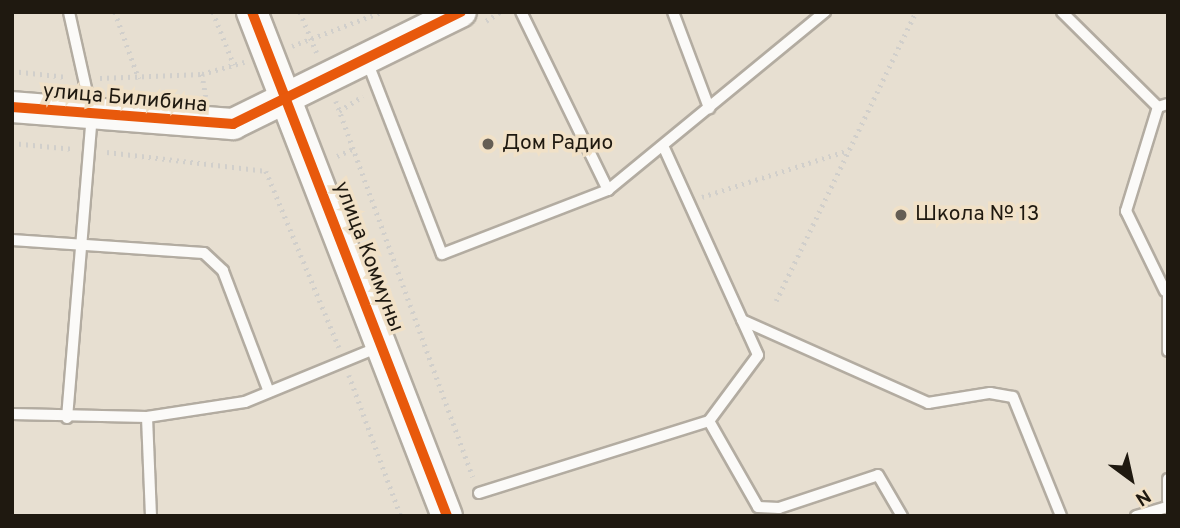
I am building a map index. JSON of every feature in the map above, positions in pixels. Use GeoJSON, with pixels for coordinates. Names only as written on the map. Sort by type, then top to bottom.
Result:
{"type":"FeatureCollection","features":[{"type":"Feature","properties":{"kind":"street","name":"улица Коммуны"},"geometry":{"type":"LineString","coordinates":[[253,12],[447,516]]}},
{"type":"Feature","properties":{"kind":"street","name":"улица Билибина"},"geometry":{"type":"LineString","coordinates":[[12,107],[223,126],[329,82],[460,12]]}},
{"type":"Feature","properties":{"kind":"lane"},"geometry":{"type":"LineString","coordinates":[[67,418],[92,115],[69,12]]}},
{"type":"Feature","properties":{"kind":"lane"},"geometry":{"type":"LineString","coordinates":[[521,12],[608,190]]}},
{"type":"Feature","properties":{"kind":"lane"},"geometry":{"type":"LineString","coordinates":[[673,12],[709,108]]}},
{"type":"Feature","properties":{"kind":"lane"},"geometry":{"type":"LineString","coordinates":[[367,61],[442,254],[608,190],[664,148],[825,12]]}},
{"type":"Feature","properties":{"kind":"lane"},"geometry":{"type":"LineString","coordinates":[[1062,12],[1084,27],[1163,105],[1126,211],[1166,290],[1168,351]]}},
{"type":"Feature","properties":{"kind":"lane"},"geometry":{"type":"LineString","coordinates":[[479,493],[709,421],[758,355],[664,148]]}},
{"type":"Feature","properties":{"kind":"lane"},"geometry":{"type":"LineString","coordinates":[[12,240],[82,242],[204,253],[215,261],[269,392]]}},
{"type":"Feature","properties":{"kind":"lane"},"geometry":{"type":"LineString","coordinates":[[742,320],[928,403],[990,393],[1013,397],[1061,516]]}},
{"type":"Feature","properties":{"kind":"lane"},"geometry":{"type":"LineString","coordinates":[[12,414],[67,418],[147,417],[245,402],[382,345]]}},
{"type":"Feature","properties":{"kind":"lane"},"geometry":{"type":"LineString","coordinates":[[147,417],[151,516]]}},
{"type":"Feature","properties":{"kind":"lane"},"geometry":{"type":"LineString","coordinates":[[709,421],[758,506],[779,508],[878,475],[902,516]]}},
{"type":"Feature","properties":{"kind":"lane"},"geometry":{"type":"LineString","coordinates":[[1168,479],[1168,501]]}},
{"type":"Feature","properties":{"kind":"lane"},"geometry":{"type":"LineString","coordinates":[[1136,516],[1168,507]]}},
{"type":"Feature","properties":{"kind":"path"},"geometry":{"type":"LineString","coordinates":[[115,12],[139,79]]}},
{"type":"Feature","properties":{"kind":"path"},"geometry":{"type":"LineString","coordinates":[[213,12],[234,65]]}},
{"type":"Feature","properties":{"kind":"path"},"geometry":{"type":"LineString","coordinates":[[300,12],[329,82],[479,493]]}},
{"type":"Feature","properties":{"kind":"path"},"geometry":{"type":"LineString","coordinates":[[12,71],[83,78],[139,79],[234,65],[269,55],[381,12]]}},
{"type":"Feature","properties":{"kind":"path"},"geometry":{"type":"LineString","coordinates":[[776,301],[916,12]]}},
{"type":"Feature","properties":{"kind":"path"},"geometry":{"type":"LineString","coordinates":[[12,143],[266,171],[344,361],[401,516]]}},
{"type":"Feature","properties":{"kind":"path"},"geometry":{"type":"LineString","coordinates":[[688,201],[849,150]]}},
{"type":"Feature","properties":{"kind":"cycle path"},"geometry":{"type":"LineString","coordinates":[[252,12],[447,516]]}},
{"type":"Feature","properties":{"kind":"cycle path"},"geometry":{"type":"LineString","coordinates":[[12,107],[233,124],[461,12]]}},
{"type":"Feature","properties":{"kind":"place","name":"Дом Радио"},"geometry":{"type":"Point","coordinates":[488,144]}},
{"type":"Feature","properties":{"kind":"place","name":"Школа № 13"},"geometry":{"type":"Point","coordinates":[901,215]}}]}
